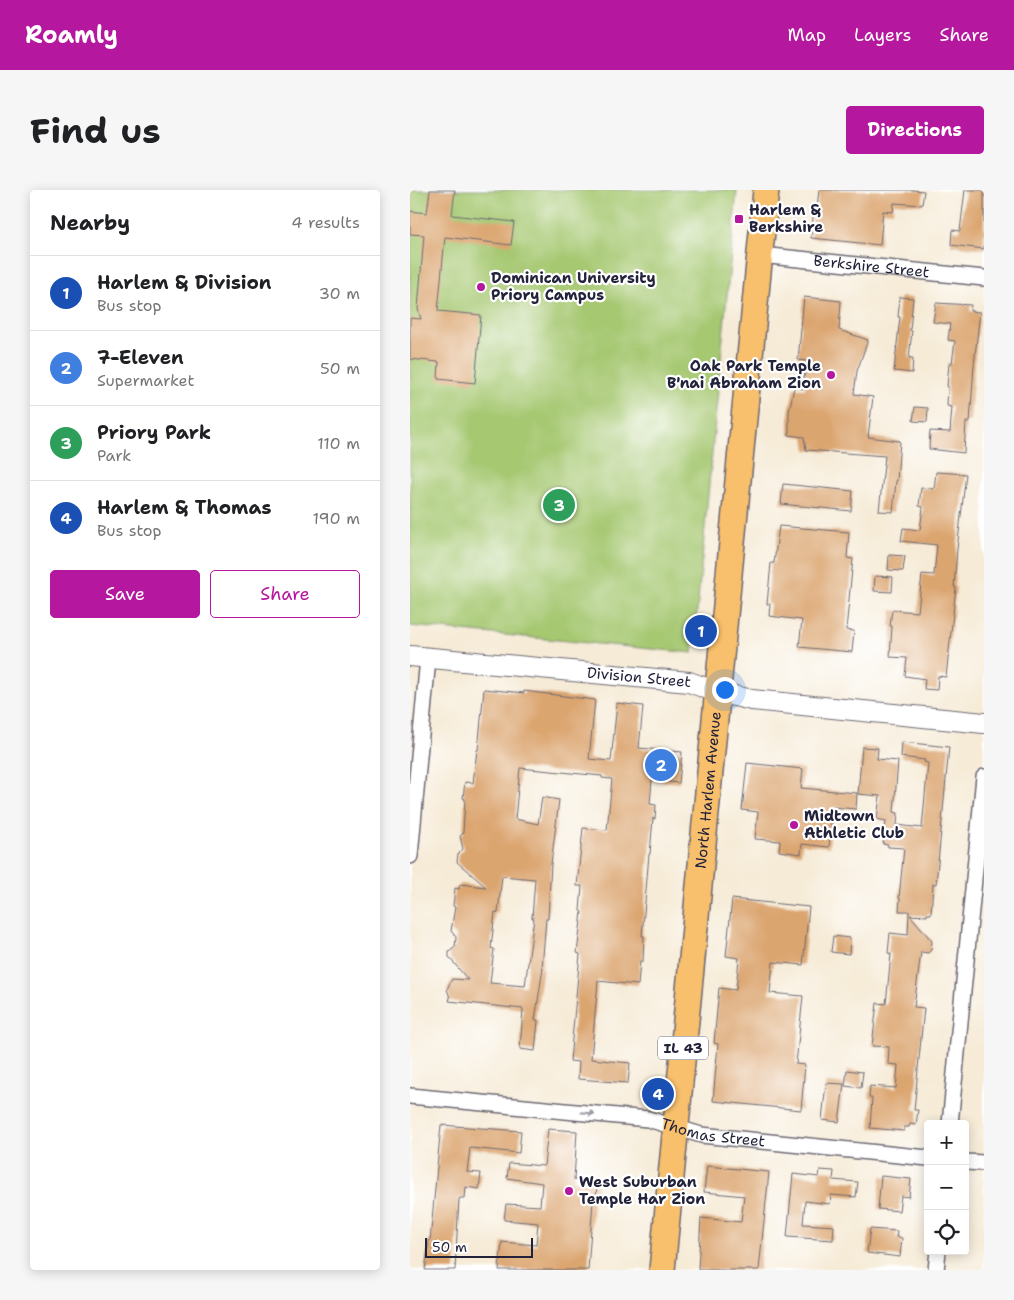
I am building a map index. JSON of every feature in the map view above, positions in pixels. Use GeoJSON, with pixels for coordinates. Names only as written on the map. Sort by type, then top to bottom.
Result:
{"type":"FeatureCollection","features":[{"type":"Feature","properties":{"kind":"main road","name":"North Harlem Avenue"},"geometry":{"type":"LineString","coordinates":[[662,1270],[766,190]]}},
{"type":"Feature","properties":{"kind":"street","name":"Berkshire Street"},"geometry":{"type":"LineString","coordinates":[[760,255],[984,278]]}},
{"type":"Feature","properties":{"kind":"street","name":"Division Street"},"geometry":{"type":"LineString","coordinates":[[419,657],[689,682],[718,692],[752,700],[984,723]]}},
{"type":"Feature","properties":{"kind":"street"},"geometry":{"type":"LineString","coordinates":[[410,856],[419,657]]}},
{"type":"Feature","properties":{"kind":"street"},"geometry":{"type":"LineString","coordinates":[[950,1120],[984,777]]}},
{"type":"Feature","properties":{"kind":"street","name":"Thomas Street"},"geometry":{"type":"LineString","coordinates":[[410,1096],[648,1119],[701,1135],[924,1158]]}},
{"type":"Feature","properties":{"kind":"street"},"geometry":{"type":"LineString","coordinates":[[969,1162],[984,1163]]}},
{"type":"Feature","properties":{"kind":"street"},"geometry":{"type":"LineString","coordinates":[[936,1270],[938,1255]]}},
{"type":"Feature","properties":{"kind":"green space"},"geometry":{"type":"Polygon","coordinates":[[[410,190],[737,190],[693,653],[410,626],[410,190]]]}},
{"type":"Feature","properties":{"kind":"building"},"geometry":{"type":"Polygon","coordinates":[[[430,190],[455,190],[452,215],[514,222],[511,245],[445,237],[438,311],[481,315],[475,383],[438,379],[439,362],[410,359],[410,318],[421,319],[418,309],[424,235],[410,234],[410,211],[427,213],[430,190]]]}},
{"type":"Feature","properties":{"kind":"building"},"geometry":{"type":"Polygon","coordinates":[[[819,190],[924,191],[922,205],[894,203],[893,212],[883,211],[880,245],[811,238],[814,208],[817,208],[819,190]]]}},
{"type":"Feature","properties":{"kind":"building"},"geometry":{"type":"Polygon","coordinates":[[[965,190],[984,190],[984,249],[951,245],[952,230],[960,231],[965,190]]]}},
{"type":"Feature","properties":{"kind":"building","name":"Oak Park Temple B'nai Abraham Zion"},"geometry":{"type":"Polygon","coordinates":[[[804,297],[841,301],[839,330],[868,340],[857,371],[854,394],[873,397],[868,437],[900,441],[893,512],[879,511],[885,456],[806,450],[804,437],[789,435],[789,412],[794,388],[805,389],[804,377],[807,361],[798,360],[804,297]]]}},
{"type":"Feature","properties":{"kind":"building"},"geometry":{"type":"Polygon","coordinates":[[[900,297],[913,298],[909,358],[913,358],[912,373],[894,371],[900,317],[898,317],[900,297]]]}},
{"type":"Feature","properties":{"kind":"building"},"geometry":{"type":"Polygon","coordinates":[[[936,303],[971,305],[970,311],[980,312],[970,422],[966,422],[964,453],[929,449],[930,431],[950,432],[952,407],[947,406],[947,386],[949,363],[952,363],[955,341],[948,340],[950,324],[933,322],[936,303]]]}},
{"type":"Feature","properties":{"kind":"building"},"geometry":{"type":"Polygon","coordinates":[[[915,407],[928,408],[927,422],[913,421],[915,407]]]}},
{"type":"Feature","properties":{"kind":"building"},"geometry":{"type":"Polygon","coordinates":[[[936,472],[966,474],[957,549],[954,587],[956,587],[946,677],[938,676],[937,690],[924,689],[925,679],[905,676],[907,658],[890,657],[892,610],[918,612],[922,574],[934,575],[937,545],[901,541],[903,528],[920,530],[923,507],[919,506],[921,488],[934,489],[936,472]]]}},
{"type":"Feature","properties":{"kind":"building"},"geometry":{"type":"Polygon","coordinates":[[[783,484],[853,491],[851,511],[781,504],[783,484]]]}},
{"type":"Feature","properties":{"kind":"building"},"geometry":{"type":"Polygon","coordinates":[[[779,526],[849,532],[847,558],[853,559],[846,630],[854,631],[852,652],[799,647],[802,620],[769,616],[770,604],[767,604],[771,563],[774,563],[779,526]]]}},
{"type":"Feature","properties":{"kind":"building"},"geometry":{"type":"Polygon","coordinates":[[[889,555],[905,556],[903,571],[888,570],[889,555]]]}},
{"type":"Feature","properties":{"kind":"building"},"geometry":{"type":"Polygon","coordinates":[[[875,576],[893,577],[892,592],[874,591],[875,576]]]}},
{"type":"Feature","properties":{"kind":"building"},"geometry":{"type":"Polygon","coordinates":[[[484,689],[524,693],[524,691],[595,700],[589,759],[611,761],[617,703],[643,706],[639,748],[682,752],[679,783],[652,780],[650,804],[656,805],[649,854],[642,936],[644,936],[643,961],[640,961],[638,985],[598,981],[591,1059],[630,1063],[628,1083],[578,1079],[579,1062],[570,1061],[580,954],[577,953],[582,912],[580,911],[582,886],[577,886],[583,828],[607,830],[612,779],[602,778],[602,776],[520,768],[515,819],[538,824],[542,797],[559,800],[551,864],[543,968],[535,1020],[538,1020],[535,1051],[520,1049],[523,1009],[449,1001],[447,989],[452,979],[468,980],[449,957],[449,952],[455,947],[456,937],[451,931],[455,907],[453,906],[455,888],[459,889],[460,884],[486,887],[457,862],[458,854],[463,849],[460,836],[463,833],[465,782],[473,783],[484,689]],[[502,876],[498,913],[495,912],[491,948],[494,949],[490,983],[525,986],[534,918],[532,918],[535,879],[502,876]]]}},
{"type":"Feature","properties":{"kind":"building"},"geometry":{"type":"Polygon","coordinates":[[[902,742],[949,747],[936,884],[933,884],[931,914],[927,914],[927,916],[910,915],[932,941],[931,950],[928,953],[921,952],[914,1007],[924,1008],[914,1110],[918,1110],[916,1125],[910,1124],[909,1127],[904,1127],[904,1131],[870,1128],[872,1098],[869,1098],[870,1086],[896,1088],[898,1065],[888,1064],[889,1047],[872,1046],[877,1003],[886,1004],[891,954],[888,953],[890,933],[908,935],[909,911],[899,911],[904,848],[888,847],[888,845],[883,844],[886,821],[877,819],[880,796],[858,794],[862,747],[878,748],[877,759],[898,761],[894,812],[898,813],[897,825],[922,828],[928,763],[924,762],[925,760],[901,757],[902,742]]]}},
{"type":"Feature","properties":{"kind":"building","name":"Midtown Athletic Club"},"geometry":{"type":"Polygon","coordinates":[[[747,763],[803,769],[801,788],[857,793],[856,809],[833,807],[829,847],[802,844],[801,854],[779,851],[780,841],[755,839],[758,812],[742,810],[747,763]]]}},
{"type":"Feature","properties":{"kind":"building"},"geometry":{"type":"Polygon","coordinates":[[[732,899],[809,907],[803,965],[773,962],[770,993],[803,996],[796,1064],[805,1065],[801,1110],[713,1101],[718,1044],[714,1043],[719,988],[736,990],[739,958],[726,956],[732,899]]]}},
{"type":"Feature","properties":{"kind":"building"},"geometry":{"type":"Polygon","coordinates":[[[833,936],[850,938],[849,954],[831,952],[833,936]]]}},
{"type":"Feature","properties":{"kind":"building"},"geometry":{"type":"Polygon","coordinates":[[[847,1070],[863,1072],[861,1088],[845,1086],[847,1070]]]}},
{"type":"Feature","properties":{"kind":"building"},"geometry":{"type":"Polygon","coordinates":[[[826,1083],[844,1084],[839,1122],[822,1120],[826,1083]]]}},
{"type":"Feature","properties":{"kind":"building"},"geometry":{"type":"Polygon","coordinates":[[[441,1125],[521,1131],[519,1153],[470,1148],[467,1172],[481,1173],[479,1189],[466,1187],[465,1198],[459,1199],[455,1270],[425,1270],[430,1241],[441,1125]]]}},
{"type":"Feature","properties":{"kind":"building","name":"West Suburban Temple Har Zion"},"geometry":{"type":"Polygon","coordinates":[[[548,1129],[577,1131],[574,1180],[597,1182],[596,1201],[593,1201],[588,1270],[499,1270],[502,1242],[536,1245],[538,1223],[504,1220],[506,1204],[540,1206],[542,1183],[507,1178],[509,1163],[544,1166],[548,1129]]]}},
{"type":"Feature","properties":{"kind":"building"},"geometry":{"type":"Polygon","coordinates":[[[707,1166],[769,1172],[759,1270],[698,1270],[701,1218],[741,1222],[744,1196],[704,1192],[707,1166]]]}},
{"type":"Feature","properties":{"kind":"building"},"geometry":{"type":"Polygon","coordinates":[[[820,1170],[834,1171],[833,1180],[858,1182],[856,1197],[831,1195],[830,1204],[805,1201],[803,1224],[834,1226],[833,1240],[787,1237],[793,1174],[819,1177],[820,1170]]]}},
{"type":"Feature","properties":{"kind":"building"},"geometry":{"type":"Polygon","coordinates":[[[881,1176],[911,1179],[909,1197],[901,1196],[899,1211],[878,1209],[881,1176]]]}},
{"type":"Feature","properties":{"kind":"building"},"geometry":{"type":"Polygon","coordinates":[[[870,1229],[897,1231],[896,1237],[902,1238],[900,1257],[867,1253],[870,1229]]]}},
{"type":"Feature","properties":{"kind":"place","name":"Harlem & Berkshire"},"geometry":{"type":"Point","coordinates":[739,219]}},
{"type":"Feature","properties":{"kind":"place","name":"Dominican University Priory Campus"},"geometry":{"type":"Point","coordinates":[481,287]}},
{"type":"Feature","properties":{"kind":"place","name":"Oak Park Temple B'nai Abraham Zion"},"geometry":{"type":"Point","coordinates":[831,375]}},
{"type":"Feature","properties":{"kind":"place","name":"Priory Park"},"geometry":{"type":"Point","coordinates":[559,505]}},
{"type":"Feature","properties":{"kind":"place","name":"Harlem & Division"},"geometry":{"type":"Point","coordinates":[701,631]}},
{"type":"Feature","properties":{"kind":"place","name":"7-Eleven"},"geometry":{"type":"Point","coordinates":[661,765]}},
{"type":"Feature","properties":{"kind":"place","name":"Midtown Athletic Club"},"geometry":{"type":"Point","coordinates":[794,825]}},
{"type":"Feature","properties":{"kind":"place","name":"Harlem & Thomas"},"geometry":{"type":"Point","coordinates":[658,1094]}},
{"type":"Feature","properties":{"kind":"place","name":"West Suburban Temple Har Zion"},"geometry":{"type":"Point","coordinates":[569,1191]}}]}
